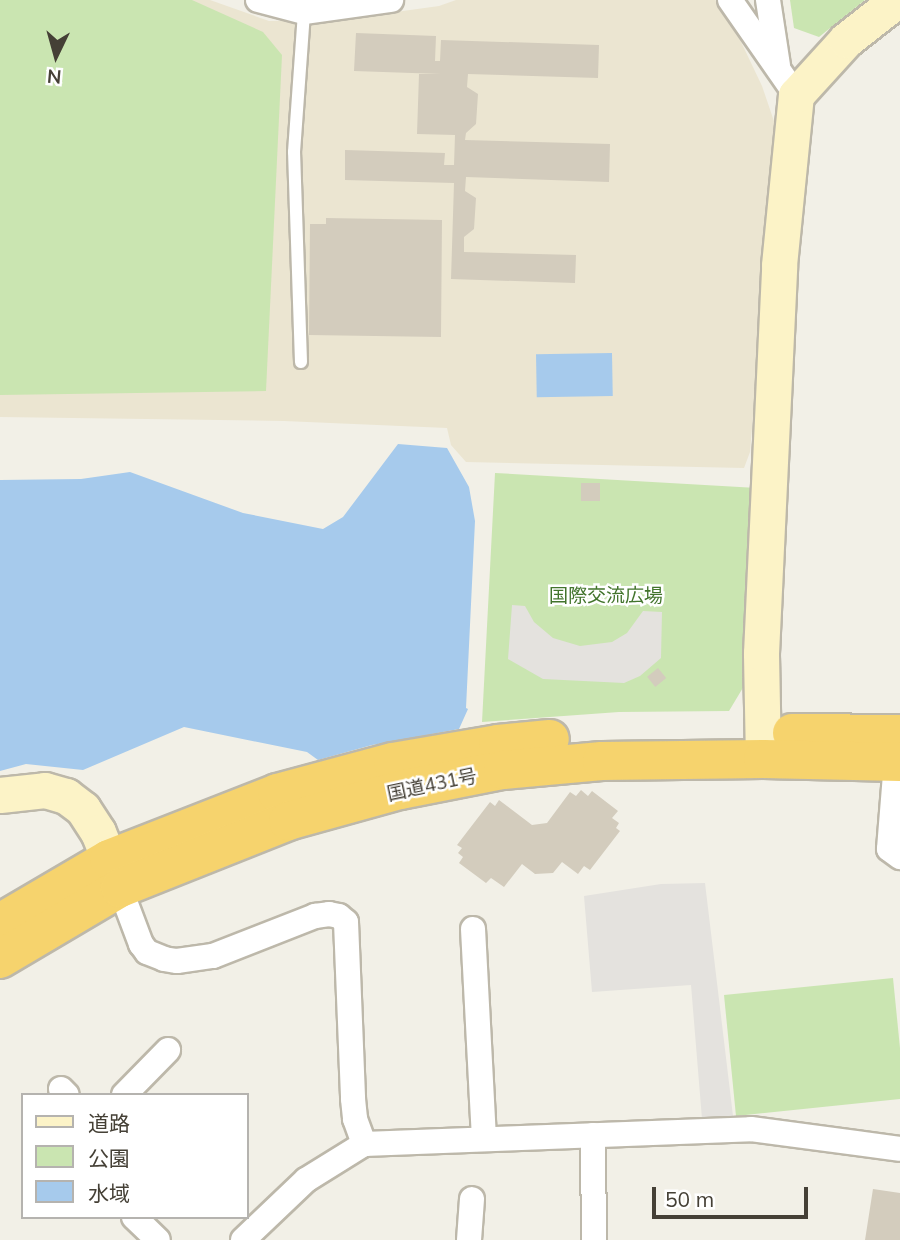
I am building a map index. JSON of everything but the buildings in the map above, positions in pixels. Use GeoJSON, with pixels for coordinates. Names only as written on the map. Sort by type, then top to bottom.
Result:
{"type":"FeatureCollection","features":[{"type":"Feature","properties":{"kind":"highway","name":"国道431号"},"geometry":{"type":"LineString","coordinates":[[0,923],[114,873],[400,790],[503,770],[763,746],[899,752]]}},
{"type":"Feature","properties":{"kind":"highway","name":"国道431号"},"geometry":{"type":"LineString","coordinates":[[0,959],[114,873]]}},
{"type":"Feature","properties":{"kind":"street"},"geometry":{"type":"LineString","coordinates":[[258,0],[304,12],[391,0]]}},
{"type":"Feature","properties":{"kind":"street"},"geometry":{"type":"LineString","coordinates":[[730,0],[787,83]]}},
{"type":"Feature","properties":{"kind":"street"},"geometry":{"type":"LineString","coordinates":[[763,746],[761,653],[787,83],[768,0]]}},
{"type":"Feature","properties":{"kind":"street"},"geometry":{"type":"LineString","coordinates":[[787,83],[895,5]]}},
{"type":"Feature","properties":{"kind":"street"},"geometry":{"type":"LineString","coordinates":[[899,752],[889,849],[900,857]]}},
{"type":"Feature","properties":{"kind":"street"},"geometry":{"type":"LineString","coordinates":[[0,795],[46,789],[66,796],[83,809],[114,873],[141,944],[147,952],[164,959],[177,961],[213,956],[315,916],[339,916],[346,922],[353,1099],[355,1119],[364,1144]]}},
{"type":"Feature","properties":{"kind":"street"},"geometry":{"type":"LineString","coordinates":[[473,929],[484,1138]]}},
{"type":"Feature","properties":{"kind":"street"},"geometry":{"type":"LineString","coordinates":[[126,1093],[168,1049]]}},
{"type":"Feature","properties":{"kind":"street"},"geometry":{"type":"LineString","coordinates":[[243,1240],[306,1180],[364,1144],[751,1129],[900,1149]]}},
{"type":"Feature","properties":{"kind":"street"},"geometry":{"type":"LineString","coordinates":[[593,1135],[594,1240]]}},
{"type":"Feature","properties":{"kind":"street"},"geometry":{"type":"LineString","coordinates":[[469,1240],[472,1199]]}},
{"type":"Feature","properties":{"kind":"street"},"geometry":{"type":"LineString","coordinates":[[136,1219],[158,1240]]}},
{"type":"Feature","properties":{"kind":"lane"},"geometry":{"type":"LineString","coordinates":[[301,362],[294,152],[304,12]]}},
{"type":"Feature","properties":{"kind":"shaded area"},"geometry":{"type":"Polygon","coordinates":[[[0,0],[210,0],[269,21],[338,20],[439,6],[456,0],[715,0],[724,6],[762,86],[777,130],[750,452],[744,468],[466,462],[451,445],[447,428],[284,421],[0,417],[0,0]]]}},
{"type":"Feature","properties":{"kind":"shaded area"},"geometry":{"type":"Polygon","coordinates":[[[512,605],[525,606],[534,622],[553,638],[580,646],[612,642],[627,633],[643,611],[662,612],[661,658],[640,676],[624,683],[543,679],[508,659],[512,605]]]}},
{"type":"Feature","properties":{"kind":"shaded area"},"geometry":{"type":"Polygon","coordinates":[[[705,883],[733,1116],[702,1119],[691,985],[592,992],[584,896],[661,884],[705,883]]]}},
{"type":"Feature","properties":{"kind":"green space"},"geometry":{"type":"Polygon","coordinates":[[[0,0],[192,0],[263,32],[282,55],[266,391],[0,395],[0,0]]]}},
{"type":"Feature","properties":{"kind":"green space"},"geometry":{"type":"Polygon","coordinates":[[[790,0],[865,0],[819,37],[794,28],[790,0]]]}},
{"type":"Feature","properties":{"kind":"green space","name":"国際交流広場"},"geometry":{"type":"Polygon","coordinates":[[[495,473],[757,488],[747,681],[729,711],[619,712],[482,722],[495,473]]]}},
{"type":"Feature","properties":{"kind":"green space"},"geometry":{"type":"Polygon","coordinates":[[[893,978],[900,1048],[900,1099],[736,1116],[724,995],[893,978]]]}},
{"type":"Feature","properties":{"kind":"water"},"geometry":{"type":"Polygon","coordinates":[[[612,353],[613,396],[537,397],[536,354],[612,353]]]}},
{"type":"Feature","properties":{"kind":"water"},"geometry":{"type":"Polygon","coordinates":[[[398,444],[447,448],[469,487],[475,521],[468,709],[459,729],[372,745],[318,760],[307,752],[184,727],[83,770],[26,764],[0,771],[0,480],[81,479],[130,472],[243,513],[323,529],[343,517],[398,444]]]}}]}
